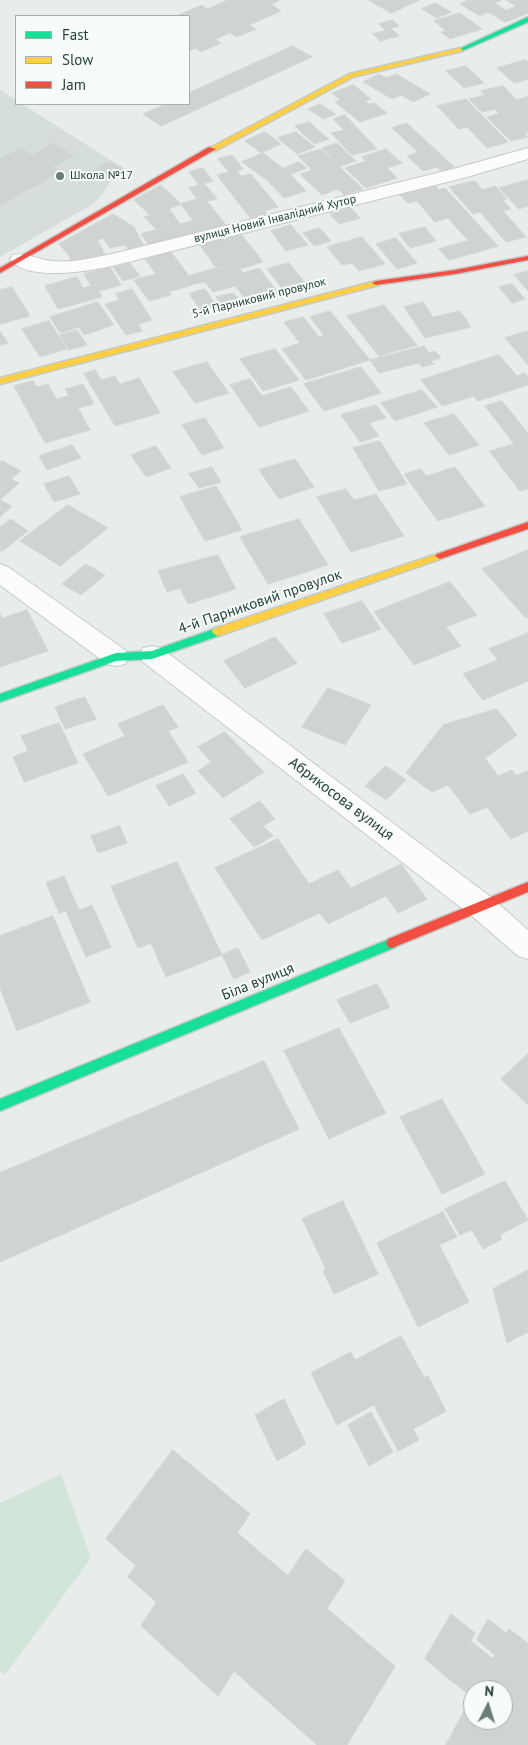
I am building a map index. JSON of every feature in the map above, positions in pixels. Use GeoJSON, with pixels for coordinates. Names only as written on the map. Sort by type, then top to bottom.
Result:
{"type":"FeatureCollection","features":[{"type":"Feature","properties":{"kind":"street"},"geometry":{"type":"LineString","coordinates":[[0,271],[189,161],[351,75],[371,68],[417,62],[455,51],[528,19]]}},
{"type":"Feature","properties":{"kind":"street","name":"вулиця Новий Інвалідний Хутор"},"geometry":{"type":"LineString","coordinates":[[20,259],[32,265],[49,268],[72,267],[112,260],[528,153]]}},
{"type":"Feature","properties":{"kind":"street","name":"5-й Парниковий провулок"},"geometry":{"type":"LineString","coordinates":[[0,381],[374,282],[455,272],[528,258]]}},
{"type":"Feature","properties":{"kind":"street","name":"4-й Парниковий провулок"},"geometry":{"type":"LineString","coordinates":[[0,698],[116,657],[152,655],[528,525]]}},
{"type":"Feature","properties":{"kind":"street"},"geometry":{"type":"LineString","coordinates":[[0,573],[116,657]]}},
{"type":"Feature","properties":{"kind":"street","name":"Абрикосова вулиця"},"geometry":{"type":"LineString","coordinates":[[152,655],[482,906],[528,947]]}},
{"type":"Feature","properties":{"kind":"street","name":"Біла вулиця"},"geometry":{"type":"LineString","coordinates":[[0,1105],[528,887]]}},
{"type":"Feature","properties":{"kind":"shaded area","name":"Школа №17"},"geometry":{"type":"Polygon","coordinates":[[[0,89],[15,99],[15,105],[24,105],[128,171],[111,181],[102,195],[93,204],[0,257],[0,89]]]}},
{"type":"Feature","properties":{"kind":"green space"},"geometry":{"type":"Polygon","coordinates":[[[61,1474],[91,1558],[5,1675],[0,1670],[0,1503],[61,1474]]]}},
{"type":"Feature","properties":{"kind":"building"},"geometry":{"type":"Polygon","coordinates":[[[228,0],[277,0],[279,1],[271,4],[281,11],[249,25],[256,29],[237,37],[230,33],[215,39],[221,43],[201,52],[195,48],[190,50],[190,15],[178,15],[202,5],[207,9],[228,0]]]}},
{"type":"Feature","properties":{"kind":"building"},"geometry":{"type":"Polygon","coordinates":[[[368,0],[419,0],[392,13],[368,0]]]}},
{"type":"Feature","properties":{"kind":"building"},"geometry":{"type":"Polygon","coordinates":[[[469,0],[502,0],[494,3],[506,10],[502,12],[514,19],[505,22],[488,12],[480,16],[460,4],[469,0]]]}},
{"type":"Feature","properties":{"kind":"building"},"geometry":{"type":"Polygon","coordinates":[[[506,0],[528,0],[528,13],[514,19],[502,12],[516,6],[506,0]]]}},
{"type":"Feature","properties":{"kind":"building"},"geometry":{"type":"Polygon","coordinates":[[[435,3],[451,12],[437,18],[422,9],[435,3]]]}},
{"type":"Feature","properties":{"kind":"building"},"geometry":{"type":"Polygon","coordinates":[[[460,13],[482,29],[450,39],[441,32],[446,31],[434,21],[460,13]]]}},
{"type":"Feature","properties":{"kind":"building"},"geometry":{"type":"Polygon","coordinates":[[[393,20],[399,26],[385,30],[379,24],[393,20]]]}},
{"type":"Feature","properties":{"kind":"building"},"geometry":{"type":"Polygon","coordinates":[[[392,29],[399,36],[380,41],[373,34],[392,29]]]}},
{"type":"Feature","properties":{"kind":"building"},"geometry":{"type":"Polygon","coordinates":[[[293,46],[312,57],[161,126],[143,114],[164,105],[190,105],[190,93],[293,46]]]}},
{"type":"Feature","properties":{"kind":"building"},"geometry":{"type":"Polygon","coordinates":[[[526,60],[528,62],[528,79],[514,83],[497,68],[526,60]]]}},
{"type":"Feature","properties":{"kind":"building"},"geometry":{"type":"Polygon","coordinates":[[[466,66],[484,83],[464,88],[446,71],[466,66]]]}},
{"type":"Feature","properties":{"kind":"building"},"geometry":{"type":"Polygon","coordinates":[[[379,74],[386,78],[396,74],[430,94],[413,102],[401,95],[392,99],[363,82],[379,74]]]}},
{"type":"Feature","properties":{"kind":"building"},"geometry":{"type":"Polygon","coordinates":[[[354,85],[371,99],[365,101],[369,104],[374,103],[387,113],[360,122],[335,102],[340,100],[332,93],[354,85]]]}},
{"type":"Feature","properties":{"kind":"building"},"geometry":{"type":"Polygon","coordinates":[[[503,86],[528,111],[528,132],[525,133],[528,137],[511,141],[487,117],[499,113],[495,109],[482,112],[469,99],[485,95],[481,91],[503,86]]]}},
{"type":"Feature","properties":{"kind":"building"},"geometry":{"type":"Polygon","coordinates":[[[528,97],[528,111],[517,100],[528,97]]]}},
{"type":"Feature","properties":{"kind":"building"},"geometry":{"type":"Polygon","coordinates":[[[466,99],[508,142],[487,148],[467,127],[459,129],[437,106],[466,99]]]}},
{"type":"Feature","properties":{"kind":"building"},"geometry":{"type":"Polygon","coordinates":[[[320,104],[336,114],[324,119],[308,109],[320,104]]]}},
{"type":"Feature","properties":{"kind":"building"},"geometry":{"type":"Polygon","coordinates":[[[345,115],[377,149],[352,155],[331,133],[344,130],[333,119],[345,115]]]}},
{"type":"Feature","properties":{"kind":"building"},"geometry":{"type":"Polygon","coordinates":[[[309,122],[329,139],[314,144],[295,126],[309,122]]]}},
{"type":"Feature","properties":{"kind":"building"},"geometry":{"type":"Polygon","coordinates":[[[407,123],[454,167],[442,171],[437,167],[423,171],[407,156],[418,152],[392,128],[407,123]]]}},
{"type":"Feature","properties":{"kind":"building"},"geometry":{"type":"Polygon","coordinates":[[[265,132],[281,144],[261,153],[245,141],[265,132]]]}},
{"type":"Feature","properties":{"kind":"building"},"geometry":{"type":"Polygon","coordinates":[[[296,132],[315,147],[297,154],[278,138],[296,132]]]}},
{"type":"Feature","properties":{"kind":"building"},"geometry":{"type":"Polygon","coordinates":[[[53,143],[74,156],[52,167],[61,172],[0,205],[0,159],[21,148],[32,155],[53,143]]]}},
{"type":"Feature","properties":{"kind":"building"},"geometry":{"type":"Polygon","coordinates":[[[337,143],[356,161],[340,166],[322,148],[337,143]]]}},
{"type":"Feature","properties":{"kind":"building"},"geometry":{"type":"Polygon","coordinates":[[[321,149],[363,189],[344,195],[338,189],[322,195],[300,174],[312,170],[298,156],[321,149]]]}},
{"type":"Feature","properties":{"kind":"building"},"geometry":{"type":"Polygon","coordinates":[[[386,149],[402,163],[387,168],[397,178],[366,188],[345,168],[366,161],[362,157],[386,149]]]}},
{"type":"Feature","properties":{"kind":"building"},"geometry":{"type":"Polygon","coordinates":[[[263,153],[289,173],[267,180],[242,162],[263,153]]]}},
{"type":"Feature","properties":{"kind":"building"},"geometry":{"type":"Polygon","coordinates":[[[232,155],[243,169],[237,171],[241,176],[251,174],[278,207],[264,211],[267,214],[251,219],[217,175],[229,172],[218,159],[232,155]]]}},
{"type":"Feature","properties":{"kind":"building"},"geometry":{"type":"Polygon","coordinates":[[[110,161],[128,171],[111,181],[93,171],[110,161]]]}},
{"type":"Feature","properties":{"kind":"building"},"geometry":{"type":"Polygon","coordinates":[[[299,162],[307,168],[291,174],[284,168],[299,162]]]}},
{"type":"Feature","properties":{"kind":"building"},"geometry":{"type":"Polygon","coordinates":[[[203,168],[213,181],[199,185],[189,172],[203,168]]]}},
{"type":"Feature","properties":{"kind":"building"},"geometry":{"type":"Polygon","coordinates":[[[289,173],[306,191],[284,198],[267,180],[289,173]]]}},
{"type":"Feature","properties":{"kind":"building"},"geometry":{"type":"Polygon","coordinates":[[[528,180],[528,206],[519,209],[499,188],[528,180]]]}},
{"type":"Feature","properties":{"kind":"building"},"geometry":{"type":"Polygon","coordinates":[[[475,181],[483,190],[495,186],[507,199],[502,200],[511,209],[503,211],[526,237],[506,242],[480,212],[473,214],[449,187],[475,181]]]}},
{"type":"Feature","properties":{"kind":"building"},"geometry":{"type":"Polygon","coordinates":[[[205,184],[217,199],[200,203],[189,188],[205,184]]]}},
{"type":"Feature","properties":{"kind":"building"},"geometry":{"type":"Polygon","coordinates":[[[161,185],[181,204],[169,209],[180,224],[157,230],[144,217],[150,215],[134,200],[161,185]]]}},
{"type":"Feature","properties":{"kind":"building"},"geometry":{"type":"Polygon","coordinates":[[[435,185],[439,190],[445,188],[498,246],[478,252],[448,218],[435,222],[417,201],[408,203],[400,195],[435,185]]]}},
{"type":"Feature","properties":{"kind":"building"},"geometry":{"type":"Polygon","coordinates":[[[197,199],[200,203],[207,201],[226,225],[188,235],[180,224],[193,221],[181,204],[197,199]]]}},
{"type":"Feature","properties":{"kind":"building"},"geometry":{"type":"Polygon","coordinates":[[[351,208],[360,218],[339,224],[330,214],[351,208]]]}},
{"type":"Feature","properties":{"kind":"building"},"geometry":{"type":"Polygon","coordinates":[[[113,214],[134,227],[144,246],[128,249],[125,245],[110,248],[103,238],[97,241],[100,245],[67,253],[59,244],[113,214]]]}},
{"type":"Feature","properties":{"kind":"building"},"geometry":{"type":"Polygon","coordinates":[[[180,224],[188,235],[149,245],[141,234],[180,224]]]}},
{"type":"Feature","properties":{"kind":"building"},"geometry":{"type":"Polygon","coordinates":[[[291,225],[308,245],[286,251],[271,231],[291,225]]]}},
{"type":"Feature","properties":{"kind":"building"},"geometry":{"type":"Polygon","coordinates":[[[425,227],[436,241],[410,248],[399,234],[425,227]]]}},
{"type":"Feature","properties":{"kind":"building"},"geometry":{"type":"Polygon","coordinates":[[[320,228],[331,241],[314,246],[303,233],[320,228]]]}},
{"type":"Feature","properties":{"kind":"building"},"geometry":{"type":"Polygon","coordinates":[[[241,234],[263,262],[240,269],[235,263],[216,268],[200,245],[241,234]]]}},
{"type":"Feature","properties":{"kind":"building"},"geometry":{"type":"Polygon","coordinates":[[[362,237],[385,264],[359,271],[352,263],[342,265],[327,247],[362,237]]]}},
{"type":"Feature","properties":{"kind":"building"},"geometry":{"type":"Polygon","coordinates":[[[396,238],[417,263],[397,269],[376,244],[396,238]]]}},
{"type":"Feature","properties":{"kind":"building"},"geometry":{"type":"Polygon","coordinates":[[[468,241],[478,252],[449,260],[439,249],[468,241]]]}},
{"type":"Feature","properties":{"kind":"building"},"geometry":{"type":"Polygon","coordinates":[[[100,245],[105,254],[73,262],[67,253],[100,245]]]}},
{"type":"Feature","properties":{"kind":"building"},"geometry":{"type":"Polygon","coordinates":[[[171,252],[195,284],[169,292],[145,259],[171,252]]]}},
{"type":"Feature","properties":{"kind":"building"},"geometry":{"type":"Polygon","coordinates":[[[130,263],[140,276],[123,281],[113,267],[130,263]]]}},
{"type":"Feature","properties":{"kind":"building"},"geometry":{"type":"Polygon","coordinates":[[[235,263],[243,273],[259,268],[277,291],[246,300],[235,286],[213,292],[205,282],[195,284],[189,276],[235,263]]]}},
{"type":"Feature","properties":{"kind":"building"},"geometry":{"type":"Polygon","coordinates":[[[289,263],[306,284],[284,291],[267,269],[289,263]]]}},
{"type":"Feature","properties":{"kind":"building"},"geometry":{"type":"Polygon","coordinates":[[[110,267],[121,285],[99,291],[95,285],[91,286],[84,274],[110,267]]]}},
{"type":"Feature","properties":{"kind":"building"},"geometry":{"type":"Polygon","coordinates":[[[528,271],[528,291],[514,275],[528,271]]]}},
{"type":"Feature","properties":{"kind":"building"},"geometry":{"type":"Polygon","coordinates":[[[156,274],[171,295],[149,301],[134,280],[156,274]]]}},
{"type":"Feature","properties":{"kind":"building"},"geometry":{"type":"Polygon","coordinates":[[[77,277],[83,288],[95,285],[102,297],[58,309],[45,286],[77,277]]]}},
{"type":"Feature","properties":{"kind":"building"},"geometry":{"type":"Polygon","coordinates":[[[512,284],[525,299],[512,303],[499,287],[512,284]]]}},
{"type":"Feature","properties":{"kind":"building"},"geometry":{"type":"Polygon","coordinates":[[[12,287],[30,316],[0,324],[0,290],[12,287]]]}},
{"type":"Feature","properties":{"kind":"building"},"geometry":{"type":"Polygon","coordinates":[[[132,289],[152,320],[138,324],[142,331],[126,335],[105,304],[119,300],[116,294],[132,289]]]}},
{"type":"Feature","properties":{"kind":"building"},"geometry":{"type":"Polygon","coordinates":[[[205,289],[217,306],[201,310],[189,294],[205,289]]]}},
{"type":"Feature","properties":{"kind":"building"},"geometry":{"type":"Polygon","coordinates":[[[234,293],[241,303],[224,308],[216,297],[234,293]]]}},
{"type":"Feature","properties":{"kind":"building"},"geometry":{"type":"Polygon","coordinates":[[[98,302],[114,325],[84,335],[79,327],[60,333],[50,317],[98,302]]]}},
{"type":"Feature","properties":{"kind":"building"},"geometry":{"type":"Polygon","coordinates":[[[423,302],[433,317],[460,311],[471,327],[425,338],[404,307],[423,302]]]}},
{"type":"Feature","properties":{"kind":"building"},"geometry":{"type":"Polygon","coordinates":[[[384,305],[417,345],[379,356],[347,316],[384,305]]]}},
{"type":"Feature","properties":{"kind":"building"},"geometry":{"type":"Polygon","coordinates":[[[330,311],[370,360],[306,380],[282,349],[300,343],[284,322],[303,317],[319,337],[324,335],[310,317],[330,311]]]}},
{"type":"Feature","properties":{"kind":"building"},"geometry":{"type":"Polygon","coordinates":[[[49,321],[67,349],[40,357],[22,329],[49,321]]]}},
{"type":"Feature","properties":{"kind":"building"},"geometry":{"type":"Polygon","coordinates":[[[77,330],[87,345],[69,350],[60,335],[77,330]]]}},
{"type":"Feature","properties":{"kind":"building"},"geometry":{"type":"Polygon","coordinates":[[[0,331],[8,343],[0,345],[0,331]]]}},
{"type":"Feature","properties":{"kind":"building"},"geometry":{"type":"Polygon","coordinates":[[[528,331],[528,365],[505,338],[528,331]]]}},
{"type":"Feature","properties":{"kind":"building"},"geometry":{"type":"Polygon","coordinates":[[[424,346],[429,353],[435,351],[441,358],[431,361],[434,364],[422,367],[419,363],[379,373],[370,360],[424,346]]]}},
{"type":"Feature","properties":{"kind":"building"},"geometry":{"type":"Polygon","coordinates":[[[275,349],[299,380],[263,391],[240,359],[275,349]]]}},
{"type":"Feature","properties":{"kind":"building"},"geometry":{"type":"Polygon","coordinates":[[[499,355],[517,376],[524,373],[528,377],[528,385],[478,401],[452,370],[499,355]]]}},
{"type":"Feature","properties":{"kind":"building"},"geometry":{"type":"Polygon","coordinates":[[[207,362],[229,393],[195,403],[173,372],[207,362]]]}},
{"type":"Feature","properties":{"kind":"building"},"geometry":{"type":"Polygon","coordinates":[[[361,367],[381,393],[324,411],[304,384],[361,367]]]}},
{"type":"Feature","properties":{"kind":"building"},"geometry":{"type":"Polygon","coordinates":[[[95,370],[101,380],[115,376],[120,384],[139,378],[160,413],[115,426],[84,374],[95,370]]]}},
{"type":"Feature","properties":{"kind":"building"},"geometry":{"type":"Polygon","coordinates":[[[452,370],[474,396],[442,406],[421,380],[452,370]]]}},
{"type":"Feature","properties":{"kind":"building"},"geometry":{"type":"Polygon","coordinates":[[[250,379],[262,396],[291,387],[309,411],[259,427],[230,385],[250,379]]]}},
{"type":"Feature","properties":{"kind":"building"},"geometry":{"type":"Polygon","coordinates":[[[33,381],[37,387],[48,384],[56,399],[69,396],[65,389],[83,384],[94,404],[78,408],[90,430],[45,443],[14,386],[33,381]]]}},
{"type":"Feature","properties":{"kind":"building"},"geometry":{"type":"Polygon","coordinates":[[[422,390],[437,407],[395,421],[381,403],[422,390]]]}},
{"type":"Feature","properties":{"kind":"building"},"geometry":{"type":"Polygon","coordinates":[[[502,401],[528,433],[528,489],[520,491],[489,451],[514,444],[485,406],[502,401]]]}},
{"type":"Feature","properties":{"kind":"building"},"geometry":{"type":"Polygon","coordinates":[[[376,405],[386,418],[369,423],[379,436],[360,442],[341,415],[376,405]]]}},
{"type":"Feature","properties":{"kind":"building"},"geometry":{"type":"Polygon","coordinates":[[[454,414],[479,445],[449,455],[424,423],[454,414]]]}},
{"type":"Feature","properties":{"kind":"building"},"geometry":{"type":"Polygon","coordinates":[[[205,418],[224,448],[202,455],[182,425],[205,418]]]}},
{"type":"Feature","properties":{"kind":"building"},"geometry":{"type":"Polygon","coordinates":[[[380,441],[407,484],[379,491],[353,448],[380,441]]]}},
{"type":"Feature","properties":{"kind":"building"},"geometry":{"type":"Polygon","coordinates":[[[72,445],[81,458],[47,470],[39,456],[72,445]]]}},
{"type":"Feature","properties":{"kind":"building"},"geometry":{"type":"Polygon","coordinates":[[[156,446],[171,468],[146,477],[131,455],[156,446]]]}},
{"type":"Feature","properties":{"kind":"building"},"geometry":{"type":"Polygon","coordinates":[[[295,459],[314,487],[279,499],[259,470],[295,459]]]}},
{"type":"Feature","properties":{"kind":"building"},"geometry":{"type":"Polygon","coordinates":[[[2,461],[21,471],[11,479],[19,483],[0,500],[0,463],[2,461]]]}},
{"type":"Feature","properties":{"kind":"building"},"geometry":{"type":"Polygon","coordinates":[[[212,467],[221,482],[199,488],[189,474],[212,467]]]}},
{"type":"Feature","properties":{"kind":"building"},"geometry":{"type":"Polygon","coordinates":[[[455,467],[485,506],[438,521],[404,474],[421,469],[426,476],[455,467]]]}},
{"type":"Feature","properties":{"kind":"building"},"geometry":{"type":"Polygon","coordinates":[[[69,476],[80,494],[54,502],[44,484],[69,476]]]}},
{"type":"Feature","properties":{"kind":"building"},"geometry":{"type":"Polygon","coordinates":[[[216,486],[242,530],[205,541],[180,497],[216,486]]]}},
{"type":"Feature","properties":{"kind":"building"},"geometry":{"type":"Polygon","coordinates":[[[346,489],[354,500],[376,494],[404,536],[351,552],[317,497],[346,489]]]}},
{"type":"Feature","properties":{"kind":"building"},"geometry":{"type":"Polygon","coordinates":[[[0,500],[12,506],[0,517],[0,500]]]}},
{"type":"Feature","properties":{"kind":"building"},"geometry":{"type":"Polygon","coordinates":[[[68,505],[108,528],[60,566],[20,541],[68,505]]]}},
{"type":"Feature","properties":{"kind":"building"},"geometry":{"type":"Polygon","coordinates":[[[11,519],[28,531],[1,552],[0,527],[11,519]]]}},
{"type":"Feature","properties":{"kind":"building"},"geometry":{"type":"Polygon","coordinates":[[[299,519],[328,565],[268,584],[240,537],[299,519]]]}},
{"type":"Feature","properties":{"kind":"building"},"geometry":{"type":"Polygon","coordinates":[[[528,550],[528,617],[526,618],[482,569],[528,550]]]}},
{"type":"Feature","properties":{"kind":"building"},"geometry":{"type":"Polygon","coordinates":[[[218,555],[236,589],[188,604],[180,588],[167,592],[158,571],[218,555]]]}},
{"type":"Feature","properties":{"kind":"building"},"geometry":{"type":"Polygon","coordinates":[[[86,564],[105,575],[81,595],[62,584],[86,564]]]}},
{"type":"Feature","properties":{"kind":"building"},"geometry":{"type":"Polygon","coordinates":[[[450,582],[477,615],[446,627],[461,646],[414,665],[374,612],[450,582]]]}},
{"type":"Feature","properties":{"kind":"building"},"geometry":{"type":"Polygon","coordinates":[[[362,601],[381,629],[342,643],[324,614],[362,601]]]}},
{"type":"Feature","properties":{"kind":"building"},"geometry":{"type":"Polygon","coordinates":[[[27,610],[48,651],[0,667],[0,613],[2,618],[27,610]]]}},
{"type":"Feature","properties":{"kind":"building"},"geometry":{"type":"Polygon","coordinates":[[[528,633],[528,681],[483,700],[463,674],[498,660],[489,649],[528,633]]]}},
{"type":"Feature","properties":{"kind":"building"},"geometry":{"type":"Polygon","coordinates":[[[275,637],[297,663],[245,688],[224,661],[275,637]]]}},
{"type":"Feature","properties":{"kind":"building"},"geometry":{"type":"Polygon","coordinates":[[[328,688],[371,705],[345,745],[302,727],[328,688]]]}},
{"type":"Feature","properties":{"kind":"building"},"geometry":{"type":"Polygon","coordinates":[[[85,697],[96,719],[65,729],[55,707],[85,697]]]}},
{"type":"Feature","properties":{"kind":"building"},"geometry":{"type":"Polygon","coordinates":[[[163,705],[178,727],[168,731],[188,762],[108,796],[83,754],[125,736],[118,724],[163,705]]]}},
{"type":"Feature","properties":{"kind":"building"},"geometry":{"type":"Polygon","coordinates":[[[497,709],[517,735],[485,758],[498,776],[512,770],[528,792],[528,831],[511,839],[487,807],[470,814],[448,785],[432,792],[406,773],[443,725],[497,709]]]}},
{"type":"Feature","properties":{"kind":"building"},"geometry":{"type":"Polygon","coordinates":[[[59,723],[78,763],[24,782],[13,757],[28,751],[21,736],[59,723]]]}},
{"type":"Feature","properties":{"kind":"building"},"geometry":{"type":"Polygon","coordinates":[[[225,732],[264,772],[223,798],[198,771],[211,762],[198,747],[225,732]]]}},
{"type":"Feature","properties":{"kind":"building"},"geometry":{"type":"Polygon","coordinates":[[[386,766],[406,780],[386,800],[365,786],[386,766]]]}},
{"type":"Feature","properties":{"kind":"building"},"geometry":{"type":"Polygon","coordinates":[[[528,771],[528,792],[516,776],[528,771]]]}},
{"type":"Feature","properties":{"kind":"building"},"geometry":{"type":"Polygon","coordinates":[[[183,774],[196,793],[169,806],[156,786],[183,774]]]}},
{"type":"Feature","properties":{"kind":"building"},"geometry":{"type":"Polygon","coordinates":[[[260,801],[275,819],[263,826],[273,836],[254,847],[230,819],[260,801]]]}},
{"type":"Feature","properties":{"kind":"building"},"geometry":{"type":"Polygon","coordinates":[[[120,826],[127,843],[98,853],[91,836],[120,826]]]}},
{"type":"Feature","properties":{"kind":"building"},"geometry":{"type":"Polygon","coordinates":[[[278,839],[309,884],[338,870],[351,888],[401,864],[427,899],[398,913],[386,896],[328,924],[320,913],[262,940],[215,868],[278,839]]]}},
{"type":"Feature","properties":{"kind":"building"},"geometry":{"type":"Polygon","coordinates":[[[177,862],[222,955],[166,977],[151,943],[138,948],[111,887],[177,862]]]}},
{"type":"Feature","properties":{"kind":"building"},"geometry":{"type":"Polygon","coordinates":[[[64,876],[79,910],[92,905],[111,947],[86,957],[66,911],[59,913],[46,883],[64,876]]]}},
{"type":"Feature","properties":{"kind":"building"},"geometry":{"type":"Polygon","coordinates":[[[53,916],[90,1002],[17,1031],[0,988],[0,936],[53,916]]]}},
{"type":"Feature","properties":{"kind":"building"},"geometry":{"type":"Polygon","coordinates":[[[238,948],[250,972],[234,979],[222,955],[238,948]]]}},
{"type":"Feature","properties":{"kind":"building"},"geometry":{"type":"Polygon","coordinates":[[[377,984],[390,1007],[350,1023],[337,1000],[377,984]]]}},
{"type":"Feature","properties":{"kind":"building"},"geometry":{"type":"Polygon","coordinates":[[[339,1028],[386,1113],[329,1139],[284,1051],[339,1028]]]}},
{"type":"Feature","properties":{"kind":"building"},"geometry":{"type":"Polygon","coordinates":[[[528,1054],[528,1105],[501,1079],[528,1054]]]}},
{"type":"Feature","properties":{"kind":"building"},"geometry":{"type":"Polygon","coordinates":[[[264,1061],[299,1129],[0,1262],[0,1173],[264,1061]]]}},
{"type":"Feature","properties":{"kind":"building"},"geometry":{"type":"Polygon","coordinates":[[[442,1099],[485,1174],[442,1194],[400,1117],[442,1099]]]}},
{"type":"Feature","properties":{"kind":"building"},"geometry":{"type":"Polygon","coordinates":[[[505,1181],[528,1220],[500,1235],[502,1239],[483,1249],[472,1230],[460,1235],[445,1209],[505,1181]]]}},
{"type":"Feature","properties":{"kind":"building"},"geometry":{"type":"Polygon","coordinates":[[[343,1201],[378,1274],[334,1294],[323,1271],[326,1269],[302,1219],[343,1201]]]}},
{"type":"Feature","properties":{"kind":"building"},"geometry":{"type":"Polygon","coordinates":[[[443,1212],[457,1237],[439,1245],[469,1302],[418,1327],[377,1243],[443,1212]]]}},
{"type":"Feature","properties":{"kind":"building"},"geometry":{"type":"Polygon","coordinates":[[[528,1270],[528,1332],[507,1343],[493,1289],[528,1270]]]}},
{"type":"Feature","properties":{"kind":"building"},"geometry":{"type":"Polygon","coordinates":[[[401,1336],[424,1377],[390,1396],[367,1354],[401,1336]]]}},
{"type":"Feature","properties":{"kind":"building"},"geometry":{"type":"Polygon","coordinates":[[[351,1352],[355,1360],[367,1354],[390,1396],[337,1425],[311,1373],[351,1352]]]}},
{"type":"Feature","properties":{"kind":"building"},"geometry":{"type":"Polygon","coordinates":[[[428,1376],[446,1411],[413,1429],[394,1394],[428,1376]]]}},
{"type":"Feature","properties":{"kind":"building"},"geometry":{"type":"Polygon","coordinates":[[[394,1394],[419,1440],[398,1451],[374,1405],[394,1394]]]}},
{"type":"Feature","properties":{"kind":"building"},"geometry":{"type":"Polygon","coordinates":[[[284,1399],[306,1444],[277,1461],[255,1415],[284,1399]]]}},
{"type":"Feature","properties":{"kind":"building"},"geometry":{"type":"Polygon","coordinates":[[[371,1412],[393,1452],[369,1466],[348,1425],[371,1412]]]}},
{"type":"Feature","properties":{"kind":"building"},"geometry":{"type":"Polygon","coordinates":[[[173,1450],[250,1514],[237,1533],[189,1492],[136,1566],[106,1539],[173,1450]]]}},
{"type":"Feature","properties":{"kind":"building"},"geometry":{"type":"Polygon","coordinates":[[[189,1492],[395,1666],[347,1745],[317,1745],[128,1577],[189,1492]]]}},
{"type":"Feature","properties":{"kind":"building"},"geometry":{"type":"Polygon","coordinates":[[[306,1549],[345,1581],[327,1608],[288,1576],[306,1549]]]}},
{"type":"Feature","properties":{"kind":"building"},"geometry":{"type":"Polygon","coordinates":[[[157,1602],[234,1671],[218,1696],[141,1626],[157,1602]]]}},
{"type":"Feature","properties":{"kind":"building"},"geometry":{"type":"Polygon","coordinates":[[[451,1614],[475,1633],[450,1680],[425,1659],[451,1614]]]}},
{"type":"Feature","properties":{"kind":"building"},"geometry":{"type":"Polygon","coordinates":[[[488,1619],[506,1633],[495,1655],[477,1640],[488,1619]]]}},
{"type":"Feature","properties":{"kind":"building"},"geometry":{"type":"Polygon","coordinates":[[[509,1629],[528,1643],[528,1679],[521,1674],[513,1689],[513,1680],[481,1680],[509,1629]]]}},
{"type":"Feature","properties":{"kind":"building"},"geometry":{"type":"Polygon","coordinates":[[[471,1641],[493,1659],[481,1680],[463,1680],[463,1690],[450,1680],[471,1641]]]}},
{"type":"Feature","properties":{"kind":"building"},"geometry":{"type":"Polygon","coordinates":[[[521,1674],[528,1679],[528,1745],[483,1745],[491,1730],[513,1730],[513,1689],[521,1674]]]}},
{"type":"Feature","properties":{"kind":"building"},"geometry":{"type":"Polygon","coordinates":[[[463,1714],[463,1730],[491,1730],[483,1745],[446,1745],[463,1714]]]}},
{"type":"Feature","properties":{"kind":"traffic: fast"},"geometry":{"type":"LineString","coordinates":[[460,50],[528,19]]}},
{"type":"Feature","properties":{"kind":"traffic: fast"},"geometry":{"type":"LineString","coordinates":[[0,698],[116,657],[152,655],[217,632]]}},
{"type":"Feature","properties":{"kind":"traffic: fast"},"geometry":{"type":"LineString","coordinates":[[0,1105],[392,943]]}},
{"type":"Feature","properties":{"kind":"traffic: slow"},"geometry":{"type":"LineString","coordinates":[[212,149],[351,75],[460,50]]}},
{"type":"Feature","properties":{"kind":"traffic: slow"},"geometry":{"type":"LineString","coordinates":[[0,381],[376,283]]}},
{"type":"Feature","properties":{"kind":"traffic: slow"},"geometry":{"type":"LineString","coordinates":[[217,632],[440,556]]}},
{"type":"Feature","properties":{"kind":"traffic: jam"},"geometry":{"type":"LineString","coordinates":[[0,271],[212,149]]}},
{"type":"Feature","properties":{"kind":"traffic: jam"},"geometry":{"type":"LineString","coordinates":[[376,283],[455,272],[528,258]]}},
{"type":"Feature","properties":{"kind":"traffic: jam"},"geometry":{"type":"LineString","coordinates":[[440,556],[528,525]]}},
{"type":"Feature","properties":{"kind":"traffic: jam"},"geometry":{"type":"LineString","coordinates":[[392,943],[528,887]]}},
{"type":"Feature","properties":{"kind":"place","name":"Школа №17"},"geometry":{"type":"Point","coordinates":[60,176]}}]}
